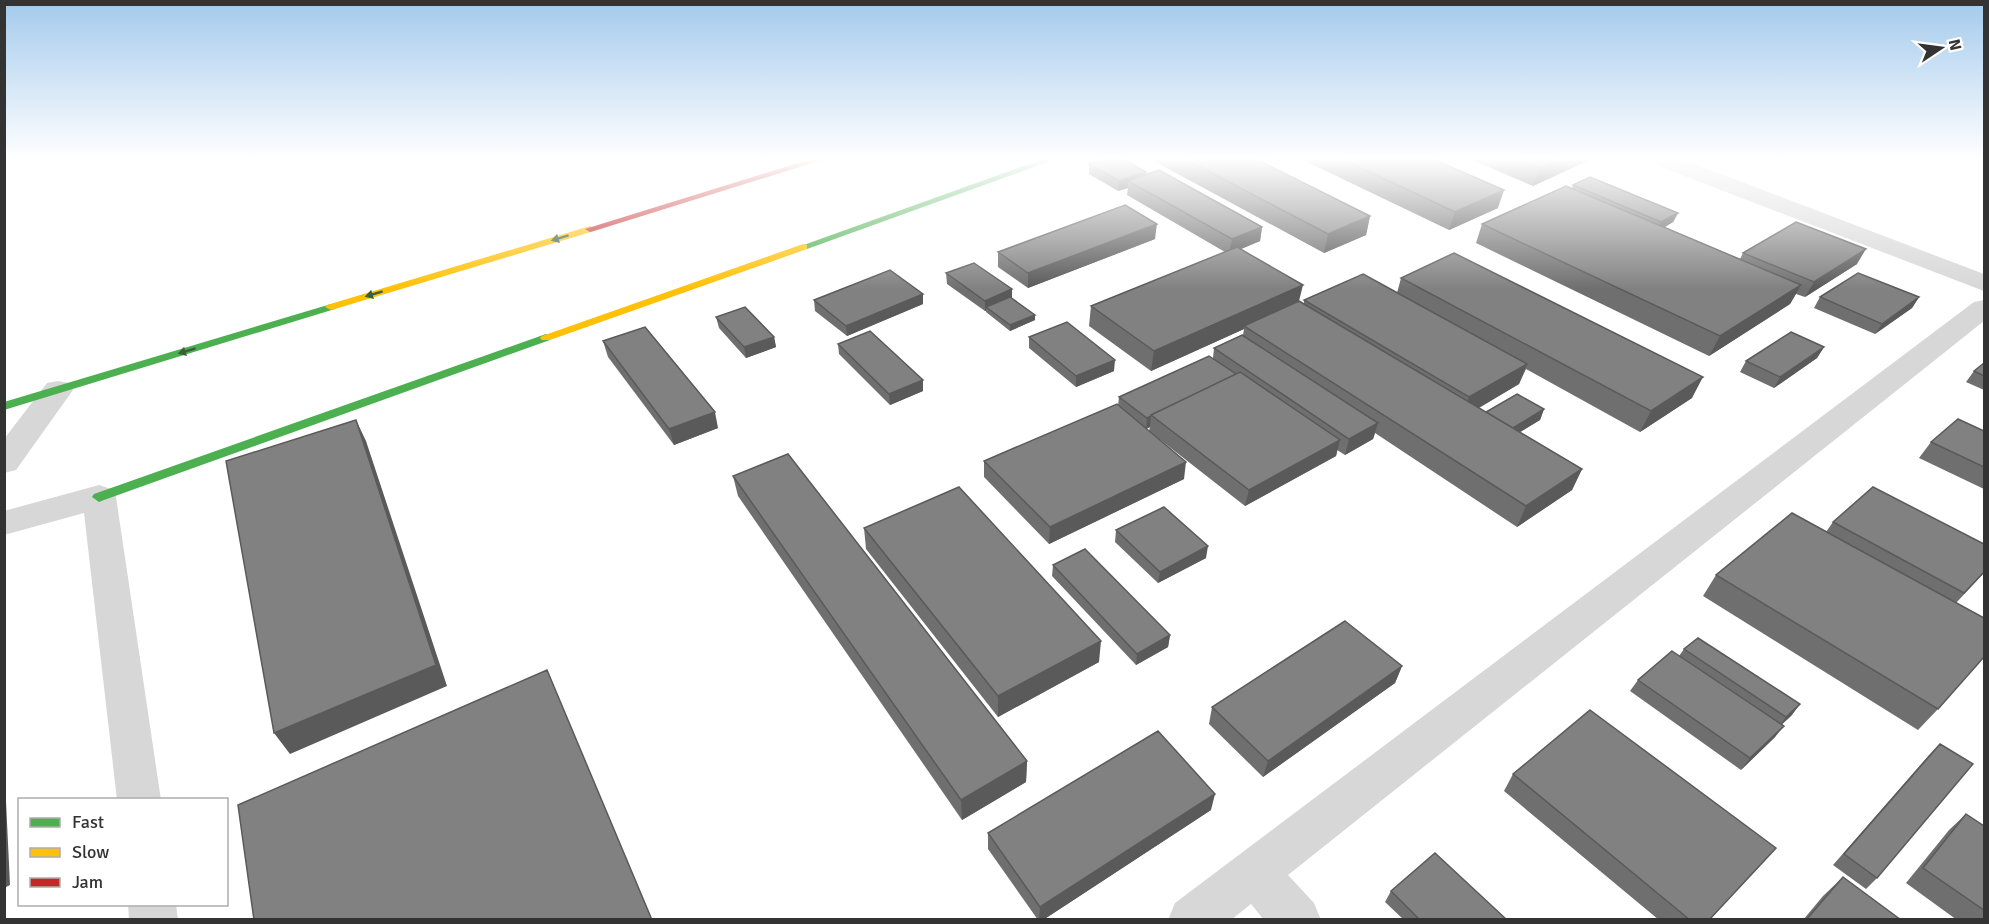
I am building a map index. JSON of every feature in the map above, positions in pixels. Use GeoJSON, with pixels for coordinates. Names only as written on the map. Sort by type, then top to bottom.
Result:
{"type":"FeatureCollection","features":[{"type":"Feature","properties":{"kind":"main road"},"geometry":{"type":"LineString","coordinates":[[4,406],[675,203]]}},
{"type":"Feature","properties":{"kind":"main road"},"geometry":{"type":"LineString","coordinates":[[99,497],[927,203]]}},
{"type":"Feature","properties":{"kind":"street"},"geometry":{"type":"LineString","coordinates":[[1776,203],[1984,283]]}},
{"type":"Feature","properties":{"kind":"street"},"geometry":{"type":"LineString","coordinates":[[1192,920],[1984,308]]}},
{"type":"Feature","properties":{"kind":"street"},"geometry":{"type":"LineString","coordinates":[[4,462],[58,390]]}},
{"type":"Feature","properties":{"kind":"street"},"geometry":{"type":"LineString","coordinates":[[4,523],[99,497],[139,798]]}},
{"type":"Feature","properties":{"kind":"street"},"geometry":{"type":"LineString","coordinates":[[1254,873],[1297,920]]}},
{"type":"Feature","properties":{"kind":"building"},"geometry":{"type":"Polygon","coordinates":[[[1168,203],[1219,203],[1262,227],[1232,239],[1168,203]]]}},
{"type":"Feature","properties":{"kind":"building"},"geometry":{"type":"Polygon","coordinates":[[[1269,203],[1344,203],[1370,216],[1328,234],[1269,203]]]}},
{"type":"Feature","properties":{"kind":"building"},"geometry":{"type":"Polygon","coordinates":[[[1436,203],[1475,203],[1455,212],[1436,203]]]}},
{"type":"Feature","properties":{"kind":"building"},"geometry":{"type":"Polygon","coordinates":[[[1528,203],[1607,203],[1801,285],[1720,336],[1482,224],[1528,203]]]}},
{"type":"Feature","properties":{"kind":"building"},"geometry":{"type":"Polygon","coordinates":[[[1616,203],[1654,203],[1678,213],[1661,222],[1616,203]]]}},
{"type":"Feature","properties":{"kind":"building"},"geometry":{"type":"Polygon","coordinates":[[[1125,205],[1157,224],[1028,273],[998,252],[1125,205]]]}},
{"type":"Feature","properties":{"kind":"building"},"geometry":{"type":"Polygon","coordinates":[[[1796,222],[1866,249],[1814,282],[1743,253],[1796,222]]]}},
{"type":"Feature","properties":{"kind":"building"},"geometry":{"type":"Polygon","coordinates":[[[1237,247],[1303,285],[1154,351],[1091,306],[1237,247]]]}},
{"type":"Feature","properties":{"kind":"building"},"geometry":{"type":"Polygon","coordinates":[[[1454,253],[1703,377],[1651,411],[1401,278],[1454,253]]]}},
{"type":"Feature","properties":{"kind":"building"},"geometry":{"type":"Polygon","coordinates":[[[974,263],[1012,289],[985,301],[946,273],[974,263]]]}},
{"type":"Feature","properties":{"kind":"building"},"geometry":{"type":"Polygon","coordinates":[[[890,270],[923,294],[846,326],[814,300],[890,270]]]}},
{"type":"Feature","properties":{"kind":"building"},"geometry":{"type":"Polygon","coordinates":[[[1858,273],[1919,297],[1882,324],[1820,297],[1858,273]]]}},
{"type":"Feature","properties":{"kind":"building"},"geometry":{"type":"Polygon","coordinates":[[[1363,274],[1527,364],[1469,397],[1304,300],[1363,274]]]}},
{"type":"Feature","properties":{"kind":"building"},"geometry":{"type":"Polygon","coordinates":[[[1010,297],[1035,315],[1010,325],[986,307],[1010,297]]]}},
{"type":"Feature","properties":{"kind":"building"},"geometry":{"type":"Polygon","coordinates":[[[1299,301],[1582,469],[1526,506],[1244,326],[1299,301]]]}},
{"type":"Feature","properties":{"kind":"building"},"geometry":{"type":"Polygon","coordinates":[[[745,307],[774,337],[744,347],[716,317],[745,307]]]}},
{"type":"Feature","properties":{"kind":"building"},"geometry":{"type":"Polygon","coordinates":[[[1067,322],[1115,360],[1076,376],[1029,337],[1067,322]]]}},
{"type":"Feature","properties":{"kind":"building"},"geometry":{"type":"Polygon","coordinates":[[[645,327],[715,412],[669,429],[603,341],[645,327]]]}},
{"type":"Feature","properties":{"kind":"building"},"geometry":{"type":"Polygon","coordinates":[[[870,331],[923,380],[889,394],[838,344],[870,331]]]}},
{"type":"Feature","properties":{"kind":"building"},"geometry":{"type":"Polygon","coordinates":[[[1791,332],[1824,347],[1780,377],[1746,361],[1791,332]]]}},
{"type":"Feature","properties":{"kind":"building"},"geometry":{"type":"Polygon","coordinates":[[[1242,335],[1378,423],[1349,439],[1214,348],[1242,335]]]}},
{"type":"Feature","properties":{"kind":"building"},"geometry":{"type":"Polygon","coordinates":[[[1209,356],[1236,374],[1147,418],[1119,397],[1209,356]]]}},
{"type":"Feature","properties":{"kind":"building"},"geometry":{"type":"Polygon","coordinates":[[[1984,363],[1984,376],[1974,371],[1984,363]]]}},
{"type":"Feature","properties":{"kind":"building"},"geometry":{"type":"Polygon","coordinates":[[[1240,372],[1340,440],[1249,490],[1151,415],[1240,372]]]}},
{"type":"Feature","properties":{"kind":"building"},"geometry":{"type":"Polygon","coordinates":[[[1517,394],[1544,409],[1513,428],[1486,412],[1517,394]]]}},
{"type":"Feature","properties":{"kind":"building"},"geometry":{"type":"Polygon","coordinates":[[[1117,404],[1186,462],[1050,527],[984,461],[1117,404]]]}},
{"type":"Feature","properties":{"kind":"building"},"geometry":{"type":"Polygon","coordinates":[[[1958,419],[1984,431],[1984,467],[1931,442],[1958,419]]]}},
{"type":"Feature","properties":{"kind":"building"},"geometry":{"type":"Polygon","coordinates":[[[356,420],[436,665],[274,733],[226,461],[356,420]]]}},
{"type":"Feature","properties":{"kind":"building"},"geometry":{"type":"Polygon","coordinates":[[[788,454],[1027,761],[961,800],[733,476],[788,454]]]}},
{"type":"Feature","properties":{"kind":"building"},"geometry":{"type":"Polygon","coordinates":[[[959,487],[1101,641],[998,696],[864,528],[959,487]]]}},
{"type":"Feature","properties":{"kind":"building"},"geometry":{"type":"Polygon","coordinates":[[[1873,487],[1984,544],[1984,572],[1964,593],[1833,522],[1873,487]]]}},
{"type":"Feature","properties":{"kind":"building"},"geometry":{"type":"Polygon","coordinates":[[[1164,507],[1208,546],[1160,572],[1116,530],[1164,507]]]}},
{"type":"Feature","properties":{"kind":"building"},"geometry":{"type":"Polygon","coordinates":[[[1792,513],[1984,618],[1984,657],[1938,709],[1716,575],[1792,513]]]}},
{"type":"Feature","properties":{"kind":"building"},"geometry":{"type":"Polygon","coordinates":[[[1085,549],[1170,635],[1137,654],[1053,565],[1085,549]]]}},
{"type":"Feature","properties":{"kind":"building"},"geometry":{"type":"Polygon","coordinates":[[[1345,621],[1402,666],[1268,761],[1212,707],[1345,621]]]}},
{"type":"Feature","properties":{"kind":"building"},"geometry":{"type":"Polygon","coordinates":[[[1698,638],[1800,704],[1786,717],[1684,649],[1698,638]]]}},
{"type":"Feature","properties":{"kind":"building"},"geometry":{"type":"Polygon","coordinates":[[[1672,651],[1784,726],[1750,758],[1638,680],[1672,651]]]}},
{"type":"Feature","properties":{"kind":"building"},"geometry":{"type":"Polygon","coordinates":[[[547,670],[652,920],[254,920],[238,805],[547,670]]]}},
{"type":"Feature","properties":{"kind":"building"},"geometry":{"type":"Polygon","coordinates":[[[1590,710],[1776,848],[1709,920],[1690,920],[1513,774],[1590,710]]]}},
{"type":"Feature","properties":{"kind":"building"},"geometry":{"type":"Polygon","coordinates":[[[1158,731],[1215,794],[1040,907],[988,833],[1158,731]]]}},
{"type":"Feature","properties":{"kind":"building"},"geometry":{"type":"Polygon","coordinates":[[[1940,744],[1973,764],[1877,878],[1844,854],[1940,744]]]}},
{"type":"Feature","properties":{"kind":"building"},"geometry":{"type":"Polygon","coordinates":[[[1966,814],[1984,826],[1984,910],[1923,868],[1966,814]]]}},
{"type":"Feature","properties":{"kind":"building"},"geometry":{"type":"Polygon","coordinates":[[[1435,853],[1507,920],[1420,920],[1391,891],[1435,853]]]}},
{"type":"Feature","properties":{"kind":"building"},"geometry":{"type":"Polygon","coordinates":[[[1843,877],[1901,920],[1806,920],[1843,877]]]}},
{"type":"Feature","properties":{"kind":"traffic: fast"},"geometry":{"type":"LineString","coordinates":[[803,247],[927,203]]}},
{"type":"Feature","properties":{"kind":"traffic: fast"},"geometry":{"type":"LineString","coordinates":[[4,406],[331,307]]}},
{"type":"Feature","properties":{"kind":"traffic: fast"},"geometry":{"type":"LineString","coordinates":[[99,497],[546,338]]}},
{"type":"Feature","properties":{"kind":"traffic: slow"},"geometry":{"type":"LineString","coordinates":[[331,307],[590,229]]}},
{"type":"Feature","properties":{"kind":"traffic: slow"},"geometry":{"type":"LineString","coordinates":[[546,338],[803,247]]}},
{"type":"Feature","properties":{"kind":"traffic: jam"},"geometry":{"type":"LineString","coordinates":[[590,229],[675,203]]}}]}
